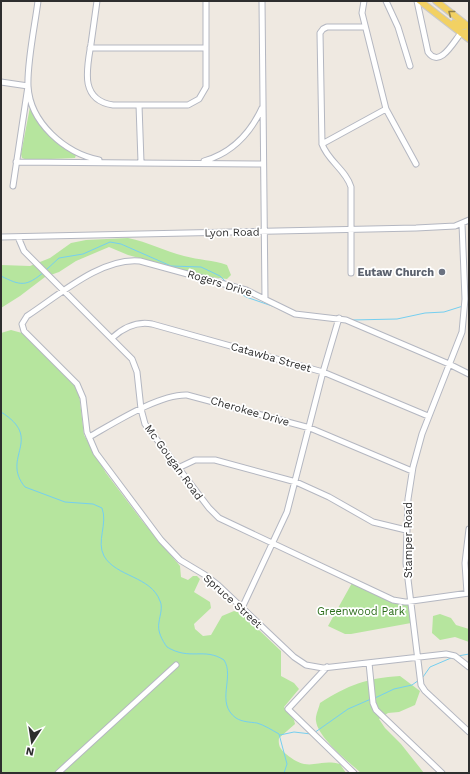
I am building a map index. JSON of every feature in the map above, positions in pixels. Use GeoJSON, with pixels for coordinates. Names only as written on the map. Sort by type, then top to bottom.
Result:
{"type":"FeatureCollection","features":[{"type":"Feature","properties":{"kind":"main road"},"geometry":{"type":"LineString","coordinates":[[436,1],[468,25]]}},
{"type":"Feature","properties":{"kind":"main road"},"geometry":{"type":"LineString","coordinates":[[420,2],[460,27],[468,25]]}},
{"type":"Feature","properties":{"kind":"main road"},"geometry":{"type":"LineString","coordinates":[[420,2],[469,39]]}},
{"type":"Feature","properties":{"kind":"main road"},"geometry":{"type":"LineString","coordinates":[[461,33],[469,32]]}},
{"type":"Feature","properties":{"kind":"street"},"geometry":{"type":"LineString","coordinates":[[13,186],[28,86],[38,1]]}},
{"type":"Feature","properties":{"kind":"street"},"geometry":{"type":"LineString","coordinates":[[97,1],[87,78],[89,88],[94,96],[108,105],[186,106],[199,99],[207,82],[206,1]]}},
{"type":"Feature","properties":{"kind":"street"},"geometry":{"type":"LineString","coordinates":[[262,1],[265,299]]}},
{"type":"Feature","properties":{"kind":"street"},"geometry":{"type":"LineString","coordinates":[[364,1],[362,11],[365,27],[386,109],[416,164]]}},
{"type":"Feature","properties":{"kind":"street"},"geometry":{"type":"LineString","coordinates":[[386,1],[398,27],[410,66]]}},
{"type":"Feature","properties":{"kind":"street"},"geometry":{"type":"LineString","coordinates":[[420,2],[423,29],[428,52],[436,58],[442,56],[461,33]]}},
{"type":"Feature","properties":{"kind":"street"},"geometry":{"type":"LineString","coordinates":[[351,273],[352,192],[350,182],[326,153],[322,144],[321,31],[329,26],[365,27]]}},
{"type":"Feature","properties":{"kind":"street"},"geometry":{"type":"LineString","coordinates":[[90,48],[206,48]]}},
{"type":"Feature","properties":{"kind":"street"},"geometry":{"type":"LineString","coordinates":[[1,82],[28,86]]}},
{"type":"Feature","properties":{"kind":"street"},"geometry":{"type":"LineString","coordinates":[[28,86],[36,112],[56,138],[79,154],[108,162]]}},
{"type":"Feature","properties":{"kind":"street"},"geometry":{"type":"LineString","coordinates":[[139,105],[141,162]]}},
{"type":"Feature","properties":{"kind":"street"},"geometry":{"type":"LineString","coordinates":[[199,163],[220,156],[238,143],[253,126],[264,105]]}},
{"type":"Feature","properties":{"kind":"street"},"geometry":{"type":"LineString","coordinates":[[322,144],[386,109]]}},
{"type":"Feature","properties":{"kind":"street"},"geometry":{"type":"LineString","coordinates":[[16,162],[263,164]]}},
{"type":"Feature","properties":{"kind":"street"},"geometry":{"type":"LineString","coordinates":[[462,224],[469,220]]}},
{"type":"Feature","properties":{"kind":"street","name":"Lyon Road"},"geometry":{"type":"LineString","coordinates":[[1,237],[351,230],[448,227],[462,224]]}},
{"type":"Feature","properties":{"kind":"street","name":"Stamper Road"},"geometry":{"type":"LineString","coordinates":[[462,224],[465,311],[459,344],[449,364],[428,416],[412,471],[406,530],[410,601],[421,685],[425,691],[469,732]]}},
{"type":"Feature","properties":{"kind":"street","name":"Mc Gougan Road"},"geometry":{"type":"LineString","coordinates":[[18,237],[22,249],[129,355],[137,372],[141,410],[149,430],[209,508],[219,518],[393,600],[410,601],[468,593]]}},
{"type":"Feature","properties":{"kind":"street","name":"Rogers Drive"},"geometry":{"type":"LineString","coordinates":[[22,322],[27,316],[98,270],[118,262],[135,260],[246,290],[295,314],[339,318],[449,364],[469,374]]}},
{"type":"Feature","properties":{"kind":"street"},"geometry":{"type":"LineString","coordinates":[[242,608],[287,512],[310,428],[323,372],[339,318]]}},
{"type":"Feature","properties":{"kind":"street","name":"Spruce Street"},"geometry":{"type":"LineString","coordinates":[[22,322],[24,331],[80,388],[89,437],[102,460],[160,540],[180,560],[211,579],[298,660],[313,667],[327,667],[449,654],[455,656],[469,667]]}},
{"type":"Feature","properties":{"kind":"street","name":"Catawba Street"},"geometry":{"type":"LineString","coordinates":[[112,338],[129,326],[147,323],[323,372],[428,416]]}},
{"type":"Feature","properties":{"kind":"street","name":"Cherokee Drive"},"geometry":{"type":"LineString","coordinates":[[89,437],[170,396],[187,395],[310,428],[412,471]]}},
{"type":"Feature","properties":{"kind":"street"},"geometry":{"type":"LineString","coordinates":[[178,468],[196,460],[210,459],[296,482],[329,497],[373,522],[406,530]]}},
{"type":"Feature","properties":{"kind":"street"},"geometry":{"type":"LineString","coordinates":[[468,593],[465,563],[469,529]]}},
{"type":"Feature","properties":{"kind":"street"},"geometry":{"type":"LineString","coordinates":[[369,663],[373,704],[376,710],[442,773]]}},
{"type":"Feature","properties":{"kind":"street"},"geometry":{"type":"LineString","coordinates":[[58,773],[176,665]]}},
{"type":"Feature","properties":{"kind":"street"},"geometry":{"type":"LineString","coordinates":[[327,667],[288,709],[354,773]]}},
{"type":"Feature","properties":{"kind":"green space"},"geometry":{"type":"Polygon","coordinates":[[[30,107],[34,108],[46,128],[63,145],[76,155],[75,158],[27,160],[22,158],[21,154],[30,107]]]}},
{"type":"Feature","properties":{"kind":"green space"},"geometry":{"type":"Polygon","coordinates":[[[128,238],[184,256],[227,265],[231,275],[227,279],[210,277],[128,255],[109,247],[76,261],[59,272],[45,277],[1,308],[1,265],[30,266],[50,258],[71,243],[86,240],[128,238]]]}},
{"type":"Feature","properties":{"kind":"green space"},"geometry":{"type":"Polygon","coordinates":[[[11,330],[22,333],[73,381],[79,393],[84,435],[106,473],[143,522],[180,566],[181,577],[188,580],[193,576],[197,576],[200,579],[194,592],[210,602],[211,608],[194,624],[195,629],[203,636],[211,635],[222,616],[234,611],[241,613],[281,651],[281,676],[294,683],[299,689],[284,707],[294,720],[295,724],[279,738],[279,745],[282,750],[294,760],[301,763],[340,764],[346,773],[1,773],[1,333],[11,330]]]}},
{"type":"Feature","properties":{"kind":"green space","name":"Greenwood Park"},"geometry":{"type":"Polygon","coordinates":[[[352,583],[392,602],[408,604],[411,623],[351,634],[345,634],[328,626],[352,583]]]}},
{"type":"Feature","properties":{"kind":"green space"},"geometry":{"type":"Polygon","coordinates":[[[440,614],[451,618],[456,625],[469,629],[469,642],[455,637],[440,640],[432,633],[433,616],[440,614]]]}},
{"type":"Feature","properties":{"kind":"green space"},"geometry":{"type":"Polygon","coordinates":[[[400,676],[420,691],[415,705],[399,712],[388,713],[379,719],[424,773],[361,773],[322,735],[316,721],[320,703],[349,687],[368,681],[400,676]]]}},
{"type":"Feature","properties":{"kind":"waterway"},"geometry":{"type":"LineString","coordinates":[[46,270],[59,258],[83,254],[110,242],[121,244],[171,266],[201,267],[220,276],[226,282]]}},
{"type":"Feature","properties":{"kind":"waterway"},"geometry":{"type":"LineString","coordinates":[[1,276],[14,282],[23,283],[38,277],[44,272]]}},
{"type":"Feature","properties":{"kind":"waterway"},"geometry":{"type":"LineString","coordinates":[[235,289],[246,297],[275,307]]}},
{"type":"Feature","properties":{"kind":"waterway"},"geometry":{"type":"LineString","coordinates":[[352,320],[397,319],[425,313],[444,312],[463,306]]}},
{"type":"Feature","properties":{"kind":"waterway"},"geometry":{"type":"LineString","coordinates":[[325,320],[335,321]]}},
{"type":"Feature","properties":{"kind":"waterway"},"geometry":{"type":"LineString","coordinates":[[1,412],[14,422],[20,431],[21,440],[17,466],[19,476],[25,487],[65,502],[93,504],[102,508],[104,520],[101,544],[104,556],[109,563],[149,586],[156,593],[161,606],[159,632],[167,647],[183,653],[210,654],[224,660],[228,674],[226,698],[230,712],[238,719],[260,724],[279,734],[287,764],[284,773]]}},
{"type":"Feature","properties":{"kind":"waterway"},"geometry":{"type":"LineString","coordinates":[[458,656],[469,654]]}},
{"type":"Feature","properties":{"kind":"waterway"},"geometry":{"type":"LineString","coordinates":[[423,677],[430,667],[451,658]]}},
{"type":"Feature","properties":{"kind":"waterway"},"geometry":{"type":"LineString","coordinates":[[375,698],[394,689],[412,685],[419,680]]}},
{"type":"Feature","properties":{"kind":"waterway"},"geometry":{"type":"LineString","coordinates":[[314,733],[348,709],[371,699]]}},
{"type":"Feature","properties":{"kind":"waterway"},"geometry":{"type":"LineString","coordinates":[[280,735],[294,732],[311,734]]}},
{"type":"Feature","properties":{"kind":"place","name":"Eutaw Church"},"geometry":{"type":"Point","coordinates":[442,272]}}]}
